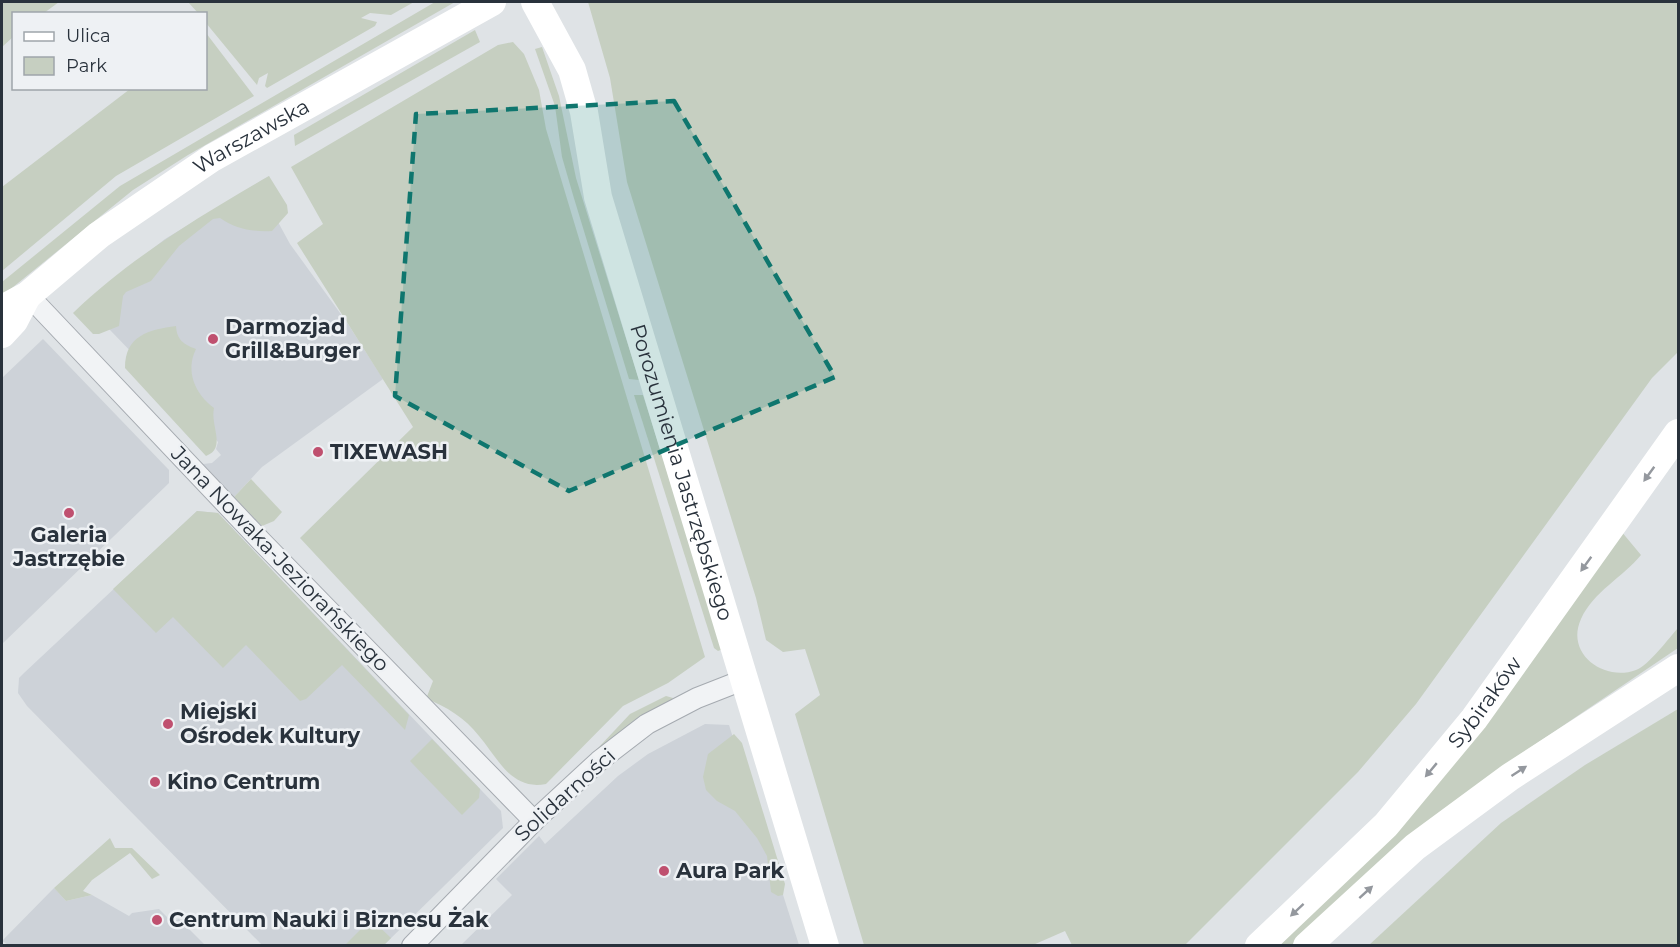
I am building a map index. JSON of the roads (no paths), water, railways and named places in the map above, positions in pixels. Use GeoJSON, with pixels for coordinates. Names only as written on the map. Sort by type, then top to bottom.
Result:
{"type":"FeatureCollection","features":[{"type":"Feature","properties":{"kind":"street","name":"Warszawska"},"geometry":{"type":"LineString","coordinates":[[2,309],[28,295],[99,235],[193,171],[492,2]]}},
{"type":"Feature","properties":{"kind":"street","name":"Porozumienia Jastrzębskiego"},"geometry":{"type":"LineString","coordinates":[[535,2],[572,70],[584,112],[598,197],[825,945]]}},
{"type":"Feature","properties":{"kind":"street","name":"Warszawska"},"geometry":{"type":"LineString","coordinates":[[2,334],[14,321],[28,295]]}},
{"type":"Feature","properties":{"kind":"street","name":"Jana Nowaka-Jeziorańskiego"},"geometry":{"type":"LineString","coordinates":[[28,295],[262,542],[534,821]]}},
{"type":"Feature","properties":{"kind":"street","name":"Sybiraków"},"geometry":{"type":"LineString","coordinates":[[1259,945],[1386,825],[1474,719],[1678,433]]}},
{"type":"Feature","properties":{"kind":"street"},"geometry":{"type":"LineString","coordinates":[[1307,945],[1415,847],[1510,777],[1678,668]]}},
{"type":"Feature","properties":{"kind":"street","name":"Solidarności"},"geometry":{"type":"LineString","coordinates":[[412,945],[534,821],[599,761],[647,724],[697,698],[743,680]]}},
{"type":"Feature","properties":{"kind":"place","name":"Darmozjad Grill&Burger"},"geometry":{"type":"Point","coordinates":[213,339]}},
{"type":"Feature","properties":{"kind":"place","name":"TIXEWASH"},"geometry":{"type":"Point","coordinates":[318,452]}},
{"type":"Feature","properties":{"kind":"place","name":"Galeria Jastrzębie"},"geometry":{"type":"Point","coordinates":[69,513]}},
{"type":"Feature","properties":{"kind":"place","name":"Miejski Ośrodek Kultury"},"geometry":{"type":"Point","coordinates":[168,724]}},
{"type":"Feature","properties":{"kind":"place","name":"Kino Centrum"},"geometry":{"type":"Point","coordinates":[155,782]}},
{"type":"Feature","properties":{"kind":"place","name":"Aura Park"},"geometry":{"type":"Point","coordinates":[664,871]}},
{"type":"Feature","properties":{"kind":"place","name":"Centrum Nauki i Biznesu Żak"},"geometry":{"type":"Point","coordinates":[157,920]}}]}
